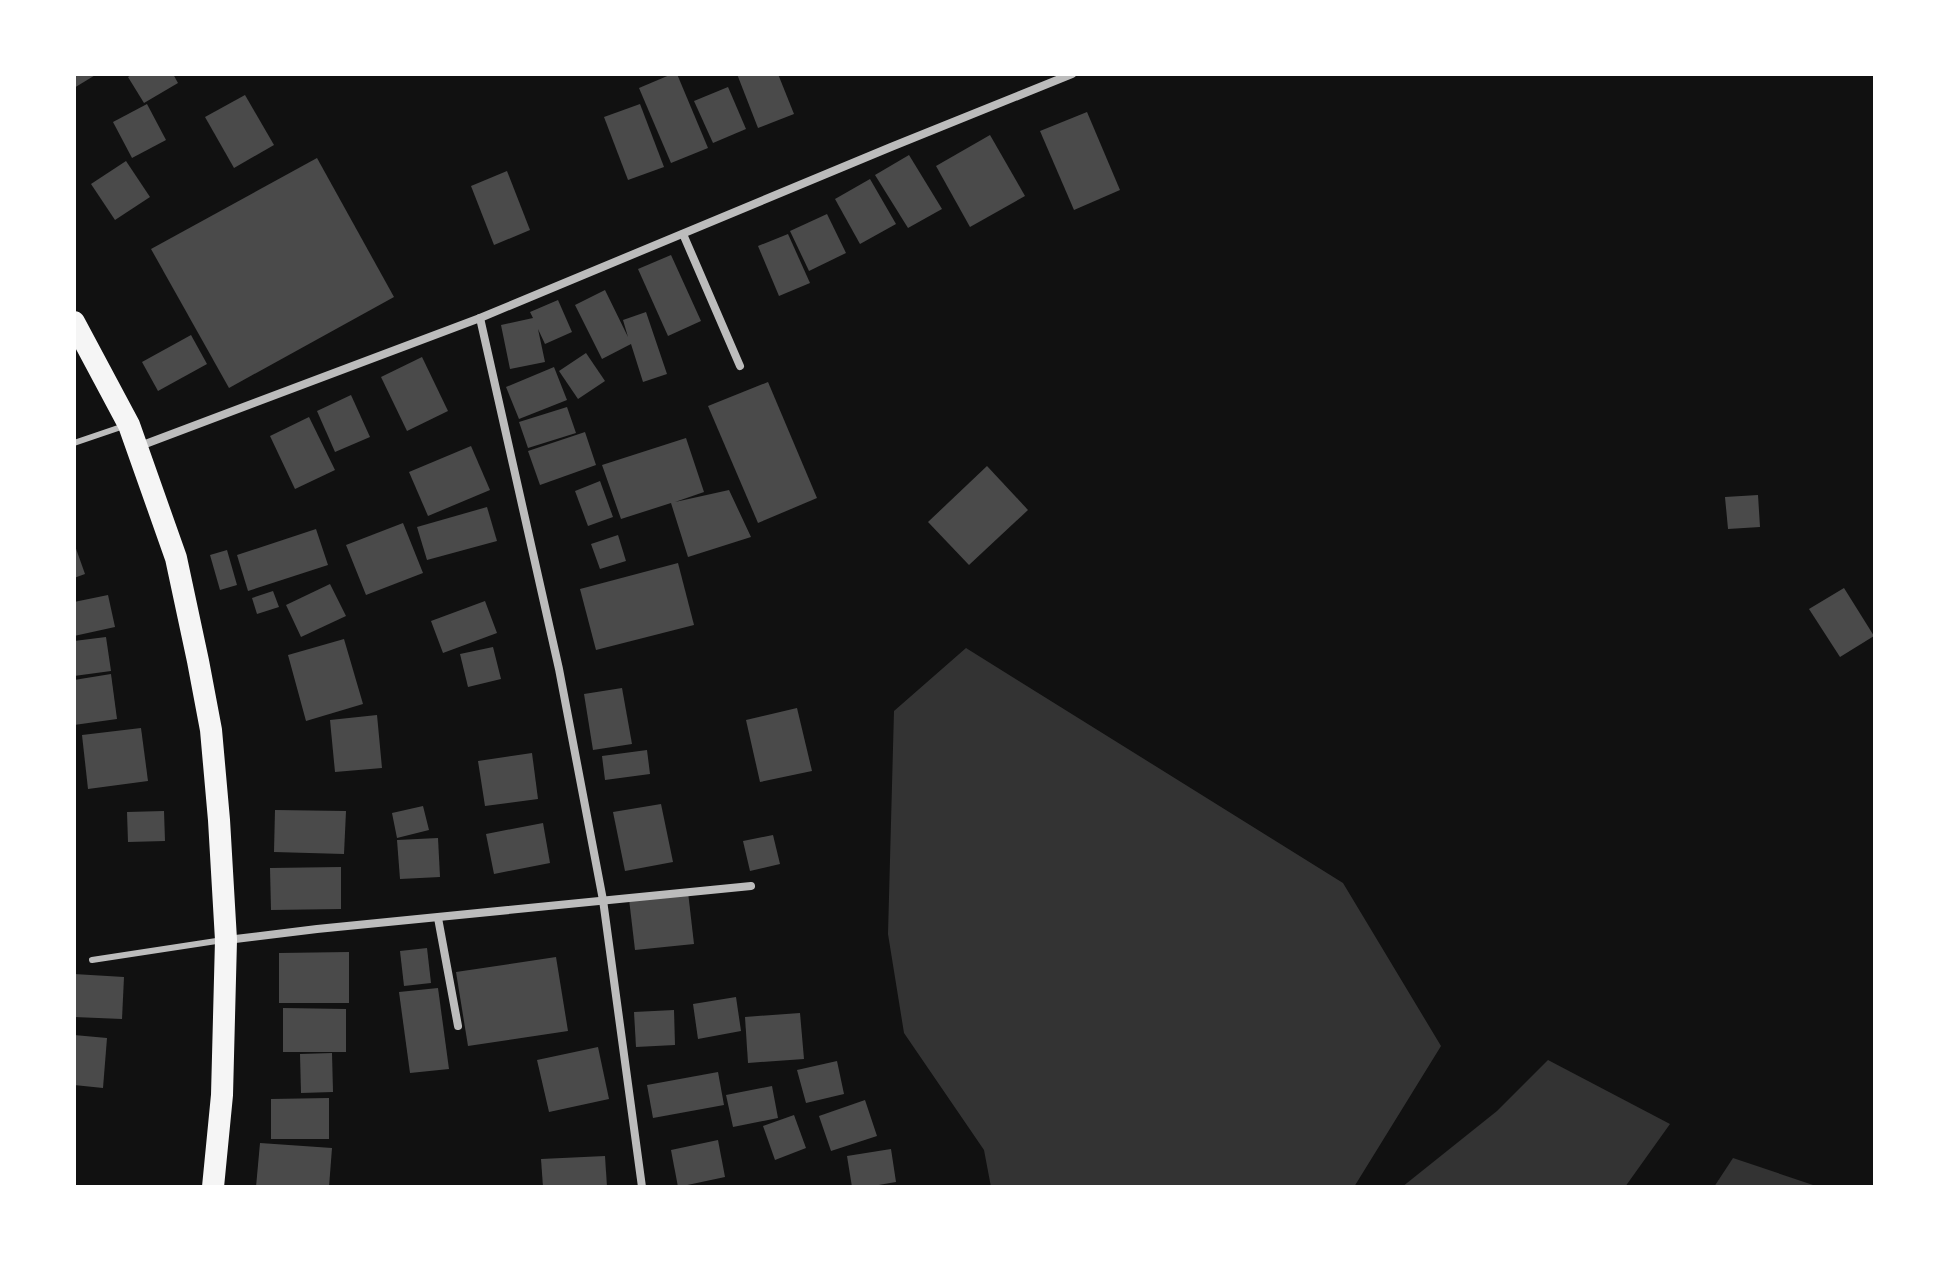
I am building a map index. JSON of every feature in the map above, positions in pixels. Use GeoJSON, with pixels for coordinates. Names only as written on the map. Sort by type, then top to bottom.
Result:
{"type":"FeatureCollection","features":[{"type":"Feature","properties":{"kind":"highway"},"geometry":{"type":"LineString","coordinates":[[74,322],[129,425],[176,558],[211,730],[226,940],[222,1095],[213,1187]]}},
{"type":"Feature","properties":{"kind":"street"},"geometry":{"type":"LineString","coordinates":[[137,448],[480,318],[1072,74]]}},
{"type":"Feature","properties":{"kind":"street"},"geometry":{"type":"LineString","coordinates":[[683,234],[740,366]]}},
{"type":"Feature","properties":{"kind":"street"},"geometry":{"type":"LineString","coordinates":[[480,318],[559,669],[603,900],[642,1187]]}},
{"type":"Feature","properties":{"kind":"street"},"geometry":{"type":"LineString","coordinates":[[226,940],[751,886]]}},
{"type":"Feature","properties":{"kind":"street"},"geometry":{"type":"LineString","coordinates":[[438,918],[458,1026]]}},
{"type":"Feature","properties":{"kind":"lane"},"geometry":{"type":"LineString","coordinates":[[74,443],[129,425]]}},
{"type":"Feature","properties":{"kind":"lane"},"geometry":{"type":"LineString","coordinates":[[92,960],[226,940]]}},
{"type":"Feature","properties":{"kind":"shaded area"},"geometry":{"type":"Polygon","coordinates":[[[966,648],[1343,883],[1441,1046],[1354,1187],[991,1187],[984,1150],[904,1033],[888,934],[894,711],[966,648]]]}},
{"type":"Feature","properties":{"kind":"shaded area"},"geometry":{"type":"Polygon","coordinates":[[[1548,1060],[1670,1124],[1625,1187],[1402,1187],[1497,1111],[1548,1060]]]}},
{"type":"Feature","properties":{"kind":"shaded area"},"geometry":{"type":"Polygon","coordinates":[[[1733,1158],[1819,1187],[1714,1187],[1733,1158]]]}},
{"type":"Feature","properties":{"kind":"building"},"geometry":{"type":"Polygon","coordinates":[[[74,74],[97,74],[74,88],[74,74]]]}},
{"type":"Feature","properties":{"kind":"building"},"geometry":{"type":"Polygon","coordinates":[[[133,74],[173,74],[178,83],[144,103],[128,77],[133,74]]]}},
{"type":"Feature","properties":{"kind":"building"},"geometry":{"type":"Polygon","coordinates":[[[677,74],[708,148],[671,163],[639,88],[677,74]]]}},
{"type":"Feature","properties":{"kind":"building"},"geometry":{"type":"Polygon","coordinates":[[[737,74],[778,74],[794,114],[758,128],[737,74]]]}},
{"type":"Feature","properties":{"kind":"building"},"geometry":{"type":"Polygon","coordinates":[[[728,87],[746,129],[713,143],[694,101],[728,87]]]}},
{"type":"Feature","properties":{"kind":"building"},"geometry":{"type":"Polygon","coordinates":[[[245,95],[274,145],[234,168],[205,117],[245,95]]]}},
{"type":"Feature","properties":{"kind":"building"},"geometry":{"type":"Polygon","coordinates":[[[147,104],[166,140],[132,158],[113,122],[147,104]]]}},
{"type":"Feature","properties":{"kind":"building"},"geometry":{"type":"Polygon","coordinates":[[[640,104],[664,167],[628,180],[604,117],[640,104]]]}},
{"type":"Feature","properties":{"kind":"building"},"geometry":{"type":"Polygon","coordinates":[[[1087,112],[1120,190],[1074,210],[1040,131],[1087,112]]]}},
{"type":"Feature","properties":{"kind":"building"},"geometry":{"type":"Polygon","coordinates":[[[990,135],[1025,196],[970,227],[936,166],[990,135]]]}},
{"type":"Feature","properties":{"kind":"building"},"geometry":{"type":"Polygon","coordinates":[[[909,155],[942,209],[908,228],[875,175],[909,155]]]}},
{"type":"Feature","properties":{"kind":"building"},"geometry":{"type":"Polygon","coordinates":[[[317,158],[394,297],[229,388],[151,249],[317,158]]]}},
{"type":"Feature","properties":{"kind":"building"},"geometry":{"type":"Polygon","coordinates":[[[126,161],[150,197],[115,220],[91,184],[126,161]]]}},
{"type":"Feature","properties":{"kind":"building"},"geometry":{"type":"Polygon","coordinates":[[[507,171],[530,230],[494,245],[471,186],[507,171]]]}},
{"type":"Feature","properties":{"kind":"building"},"geometry":{"type":"Polygon","coordinates":[[[870,179],[896,224],[860,244],[835,199],[870,179]]]}},
{"type":"Feature","properties":{"kind":"building"},"geometry":{"type":"Polygon","coordinates":[[[827,214],[846,253],[809,271],[790,231],[827,214]]]}},
{"type":"Feature","properties":{"kind":"building"},"geometry":{"type":"Polygon","coordinates":[[[788,234],[810,283],[779,296],[758,246],[788,234]]]}},
{"type":"Feature","properties":{"kind":"building"},"geometry":{"type":"Polygon","coordinates":[[[671,255],[701,321],[668,336],[638,269],[671,255]]]}},
{"type":"Feature","properties":{"kind":"building"},"geometry":{"type":"Polygon","coordinates":[[[605,290],[628,337],[623,320],[646,312],[667,374],[643,382],[631,344],[602,359],[575,305],[605,290]]]}},
{"type":"Feature","properties":{"kind":"building"},"geometry":{"type":"Polygon","coordinates":[[[558,300],[572,332],[545,344],[538,329],[545,362],[510,369],[501,325],[533,318],[530,312],[558,300]]]}},
{"type":"Feature","properties":{"kind":"building"},"geometry":{"type":"Polygon","coordinates":[[[191,335],[207,364],[158,391],[142,362],[191,335]]]}},
{"type":"Feature","properties":{"kind":"building"},"geometry":{"type":"Polygon","coordinates":[[[586,353],[605,381],[578,399],[559,371],[586,353]]]}},
{"type":"Feature","properties":{"kind":"building"},"geometry":{"type":"Polygon","coordinates":[[[422,357],[448,411],[407,431],[381,377],[422,357]]]}},
{"type":"Feature","properties":{"kind":"building"},"geometry":{"type":"Polygon","coordinates":[[[554,367],[567,400],[519,419],[506,387],[554,367]]]}},
{"type":"Feature","properties":{"kind":"building"},"geometry":{"type":"Polygon","coordinates":[[[768,382],[817,498],[758,523],[708,406],[768,382]]]}},
{"type":"Feature","properties":{"kind":"building"},"geometry":{"type":"Polygon","coordinates":[[[351,395],[370,437],[335,452],[317,411],[351,395]]]}},
{"type":"Feature","properties":{"kind":"building"},"geometry":{"type":"Polygon","coordinates":[[[567,407],[576,433],[528,448],[519,422],[567,407]]]}},
{"type":"Feature","properties":{"kind":"building"},"geometry":{"type":"Polygon","coordinates":[[[309,417],[335,470],[295,489],[270,436],[309,417]]]}},
{"type":"Feature","properties":{"kind":"building"},"geometry":{"type":"Polygon","coordinates":[[[585,432],[596,465],[540,485],[528,451],[585,432]]]}},
{"type":"Feature","properties":{"kind":"building"},"geometry":{"type":"Polygon","coordinates":[[[686,438],[704,492],[675,502],[729,490],[751,537],[688,557],[671,503],[621,519],[602,465],[686,438]]]}},
{"type":"Feature","properties":{"kind":"building"},"geometry":{"type":"Polygon","coordinates":[[[471,446],[490,490],[428,516],[409,472],[471,446]]]}},
{"type":"Feature","properties":{"kind":"building"},"geometry":{"type":"Polygon","coordinates":[[[987,466],[1028,510],[969,565],[928,522],[987,466]]]}},
{"type":"Feature","properties":{"kind":"building"},"geometry":{"type":"Polygon","coordinates":[[[600,481],[613,517],[588,526],[575,491],[600,481]]]}},
{"type":"Feature","properties":{"kind":"building"},"geometry":{"type":"Polygon","coordinates":[[[1758,495],[1760,527],[1728,529],[1725,497],[1758,495]]]}},
{"type":"Feature","properties":{"kind":"building"},"geometry":{"type":"Polygon","coordinates":[[[487,507],[497,541],[427,560],[417,527],[487,507]]]}},
{"type":"Feature","properties":{"kind":"building"},"geometry":{"type":"Polygon","coordinates":[[[403,523],[423,573],[366,595],[346,545],[403,523]]]}},
{"type":"Feature","properties":{"kind":"building"},"geometry":{"type":"Polygon","coordinates":[[[316,529],[328,565],[248,591],[237,555],[316,529]]]}},
{"type":"Feature","properties":{"kind":"building"},"geometry":{"type":"Polygon","coordinates":[[[618,535],[626,561],[600,569],[591,544],[618,535]]]}},
{"type":"Feature","properties":{"kind":"building"},"geometry":{"type":"Polygon","coordinates":[[[74,543],[85,574],[74,578],[74,543]]]}},
{"type":"Feature","properties":{"kind":"building"},"geometry":{"type":"Polygon","coordinates":[[[227,550],[237,585],[220,590],[210,555],[227,550]]]}},
{"type":"Feature","properties":{"kind":"building"},"geometry":{"type":"Polygon","coordinates":[[[678,563],[694,625],[596,650],[580,589],[678,563]]]}},
{"type":"Feature","properties":{"kind":"building"},"geometry":{"type":"Polygon","coordinates":[[[330,584],[346,616],[301,637],[286,605],[330,584]]]}},
{"type":"Feature","properties":{"kind":"building"},"geometry":{"type":"Polygon","coordinates":[[[1844,588],[1874,636],[1840,657],[1809,609],[1844,588]]]}},
{"type":"Feature","properties":{"kind":"building"},"geometry":{"type":"Polygon","coordinates":[[[273,591],[279,607],[257,614],[252,598],[273,591]]]}},
{"type":"Feature","properties":{"kind":"building"},"geometry":{"type":"Polygon","coordinates":[[[108,595],[115,627],[74,636],[74,602],[108,595]]]}},
{"type":"Feature","properties":{"kind":"building"},"geometry":{"type":"Polygon","coordinates":[[[485,601],[497,633],[443,653],[431,621],[485,601]]]}},
{"type":"Feature","properties":{"kind":"building"},"geometry":{"type":"Polygon","coordinates":[[[106,637],[111,671],[74,676],[74,641],[106,637]]]}},
{"type":"Feature","properties":{"kind":"building"},"geometry":{"type":"Polygon","coordinates":[[[344,639],[363,704],[306,721],[288,655],[344,639]]]}},
{"type":"Feature","properties":{"kind":"building"},"geometry":{"type":"Polygon","coordinates":[[[493,647],[501,679],[468,687],[460,654],[493,647]]]}},
{"type":"Feature","properties":{"kind":"building"},"geometry":{"type":"Polygon","coordinates":[[[111,674],[117,719],[74,725],[74,680],[111,674]]]}},
{"type":"Feature","properties":{"kind":"building"},"geometry":{"type":"Polygon","coordinates":[[[622,688],[632,744],[593,750],[584,694],[622,688]]]}},
{"type":"Feature","properties":{"kind":"building"},"geometry":{"type":"Polygon","coordinates":[[[797,708],[812,771],[760,782],[746,720],[797,708]]]}},
{"type":"Feature","properties":{"kind":"building"},"geometry":{"type":"Polygon","coordinates":[[[377,715],[382,768],[335,772],[330,720],[377,715]]]}},
{"type":"Feature","properties":{"kind":"building"},"geometry":{"type":"Polygon","coordinates":[[[141,728],[148,781],[88,789],[82,735],[141,728]]]}},
{"type":"Feature","properties":{"kind":"building"},"geometry":{"type":"Polygon","coordinates":[[[647,750],[650,774],[605,780],[602,756],[647,750]]]}},
{"type":"Feature","properties":{"kind":"building"},"geometry":{"type":"Polygon","coordinates":[[[532,753],[538,799],[485,806],[478,761],[532,753]]]}},
{"type":"Feature","properties":{"kind":"building"},"geometry":{"type":"Polygon","coordinates":[[[661,804],[673,862],[625,871],[613,812],[661,804]]]}},
{"type":"Feature","properties":{"kind":"building"},"geometry":{"type":"Polygon","coordinates":[[[423,806],[429,830],[397,838],[392,813],[423,806]]]}},
{"type":"Feature","properties":{"kind":"building"},"geometry":{"type":"Polygon","coordinates":[[[275,810],[346,811],[344,854],[274,852],[275,810]]]}},
{"type":"Feature","properties":{"kind":"building"},"geometry":{"type":"Polygon","coordinates":[[[164,811],[165,841],[128,842],[127,812],[164,811]]]}},
{"type":"Feature","properties":{"kind":"building"},"geometry":{"type":"Polygon","coordinates":[[[543,823],[550,863],[494,874],[486,834],[543,823]]]}},
{"type":"Feature","properties":{"kind":"building"},"geometry":{"type":"Polygon","coordinates":[[[773,835],[780,864],[750,871],[743,841],[773,835]]]}},
{"type":"Feature","properties":{"kind":"building"},"geometry":{"type":"Polygon","coordinates":[[[438,838],[440,877],[400,879],[397,840],[438,838]]]}},
{"type":"Feature","properties":{"kind":"building"},"geometry":{"type":"Polygon","coordinates":[[[341,867],[341,909],[271,910],[270,868],[341,867]]]}},
{"type":"Feature","properties":{"kind":"building"},"geometry":{"type":"Polygon","coordinates":[[[688,892],[694,944],[635,950],[629,899],[688,892]]]}},
{"type":"Feature","properties":{"kind":"building"},"geometry":{"type":"Polygon","coordinates":[[[427,948],[431,983],[404,986],[400,951],[427,948]]]}},
{"type":"Feature","properties":{"kind":"building"},"geometry":{"type":"Polygon","coordinates":[[[349,952],[349,1003],[279,1003],[279,953],[349,952]]]}},
{"type":"Feature","properties":{"kind":"building"},"geometry":{"type":"Polygon","coordinates":[[[556,957],[568,1031],[468,1046],[456,972],[556,957]]]}},
{"type":"Feature","properties":{"kind":"building"},"geometry":{"type":"Polygon","coordinates":[[[74,974],[124,977],[122,1019],[74,1017],[74,974]]]}},
{"type":"Feature","properties":{"kind":"building"},"geometry":{"type":"Polygon","coordinates":[[[438,988],[449,1069],[410,1073],[399,992],[438,988]]]}},
{"type":"Feature","properties":{"kind":"building"},"geometry":{"type":"Polygon","coordinates":[[[736,997],[741,1031],[698,1039],[693,1004],[736,997]]]}},
{"type":"Feature","properties":{"kind":"building"},"geometry":{"type":"Polygon","coordinates":[[[283,1008],[346,1009],[346,1052],[283,1052],[283,1008]]]}},
{"type":"Feature","properties":{"kind":"building"},"geometry":{"type":"Polygon","coordinates":[[[674,1010],[675,1045],[636,1047],[634,1012],[674,1010]]]}},
{"type":"Feature","properties":{"kind":"building"},"geometry":{"type":"Polygon","coordinates":[[[800,1013],[804,1059],[748,1063],[745,1017],[800,1013]]]}},
{"type":"Feature","properties":{"kind":"building"},"geometry":{"type":"Polygon","coordinates":[[[74,1035],[107,1038],[103,1088],[74,1085],[74,1035]]]}},
{"type":"Feature","properties":{"kind":"building"},"geometry":{"type":"Polygon","coordinates":[[[598,1047],[609,1099],[549,1112],[537,1060],[598,1047]]]}},
{"type":"Feature","properties":{"kind":"building"},"geometry":{"type":"Polygon","coordinates":[[[332,1053],[333,1092],[301,1093],[300,1054],[332,1053]]]}},
{"type":"Feature","properties":{"kind":"building"},"geometry":{"type":"Polygon","coordinates":[[[837,1061],[844,1094],[806,1103],[797,1070],[837,1061]]]}},
{"type":"Feature","properties":{"kind":"building"},"geometry":{"type":"Polygon","coordinates":[[[718,1072],[724,1105],[653,1118],[647,1085],[718,1072]]]}},
{"type":"Feature","properties":{"kind":"building"},"geometry":{"type":"Polygon","coordinates":[[[772,1086],[778,1118],[733,1127],[726,1095],[772,1086]]]}},
{"type":"Feature","properties":{"kind":"building"},"geometry":{"type":"Polygon","coordinates":[[[329,1098],[329,1139],[271,1139],[271,1099],[329,1098]]]}},
{"type":"Feature","properties":{"kind":"building"},"geometry":{"type":"Polygon","coordinates":[[[865,1100],[877,1136],[831,1151],[819,1116],[865,1100]]]}},
{"type":"Feature","properties":{"kind":"building"},"geometry":{"type":"Polygon","coordinates":[[[794,1115],[806,1148],[775,1160],[763,1126],[794,1115]]]}},
{"type":"Feature","properties":{"kind":"building"},"geometry":{"type":"Polygon","coordinates":[[[718,1140],[725,1177],[678,1187],[671,1150],[718,1140]]]}},
{"type":"Feature","properties":{"kind":"building"},"geometry":{"type":"Polygon","coordinates":[[[260,1143],[332,1148],[329,1187],[256,1187],[260,1143]]]}},
{"type":"Feature","properties":{"kind":"building"},"geometry":{"type":"Polygon","coordinates":[[[891,1149],[896,1182],[852,1187],[847,1156],[891,1149]]]}},
{"type":"Feature","properties":{"kind":"building"},"geometry":{"type":"Polygon","coordinates":[[[605,1156],[607,1187],[543,1187],[541,1159],[605,1156]]]}}]}
